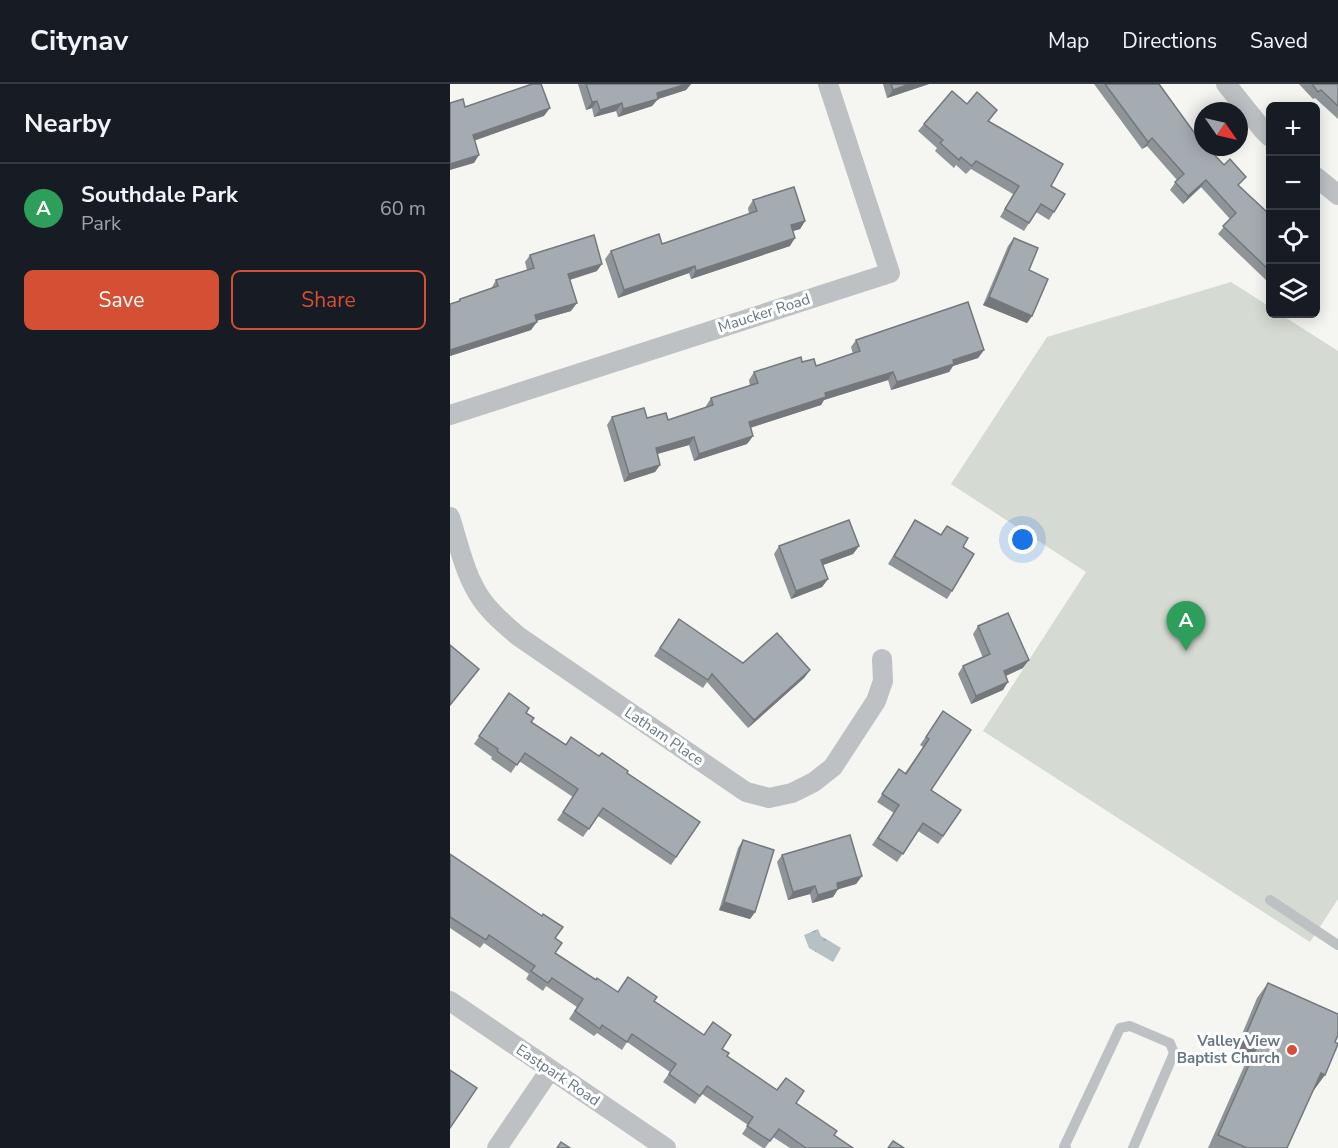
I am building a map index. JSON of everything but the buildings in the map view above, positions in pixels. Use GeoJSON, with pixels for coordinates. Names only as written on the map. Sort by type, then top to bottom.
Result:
{"type":"FeatureCollection","features":[{"type":"Feature","properties":{"kind":"street","name":"Maucker Road"},"geometry":{"type":"LineString","coordinates":[[450,415],[890,273],[828,84]]}},
{"type":"Feature","properties":{"kind":"street"},"geometry":{"type":"LineString","coordinates":[[1226,84],[1266,133]]}},
{"type":"Feature","properties":{"kind":"street"},"geometry":{"type":"LineString","coordinates":[[1320,180],[1338,195]]}},
{"type":"Feature","properties":{"kind":"street","name":"Latham Place"},"geometry":{"type":"LineString","coordinates":[[450,517],[468,574],[482,600],[498,619],[518,636],[746,792],[769,798],[792,793],[814,782],[832,767],[876,701],[883,681],[882,658]]}},
{"type":"Feature","properties":{"kind":"street","name":"Eastpark Road"},"geometry":{"type":"LineString","coordinates":[[450,1001],[666,1148]]}},
{"type":"Feature","properties":{"kind":"street"},"geometry":{"type":"LineString","coordinates":[[498,1148],[550,1070]]}},
{"type":"Feature","properties":{"kind":"lane"},"geometry":{"type":"LineString","coordinates":[[1270,900],[1338,945]]}},
{"type":"Feature","properties":{"kind":"lane"},"geometry":{"type":"LineString","coordinates":[[1066,1148],[1064,1147],[1120,1028],[1130,1026],[1170,1043],[1174,1053],[1133,1148]]}},
{"type":"Feature","properties":{"kind":"shaded area"},"geometry":{"type":"Polygon","coordinates":[[[1231,282],[1266,304],[1266,318],[1286,318],[1338,351],[1338,899],[1310,942],[983,731],[1086,572],[951,484],[1047,337],[1231,282]]]}},
{"type":"Feature","properties":{"kind":"water"},"geometry":{"type":"Polygon","coordinates":[[[818,929],[821,936],[841,948],[833,962],[809,948],[804,935],[818,929]]]}},
{"type":"Feature","properties":{"kind":"place","name":"Southdale Park"},"geometry":{"type":"Point","coordinates":[1186,651]}},
{"type":"Feature","properties":{"kind":"place","name":"Valley View Baptist Church"},"geometry":{"type":"Point","coordinates":[1292,1050]}}]}
